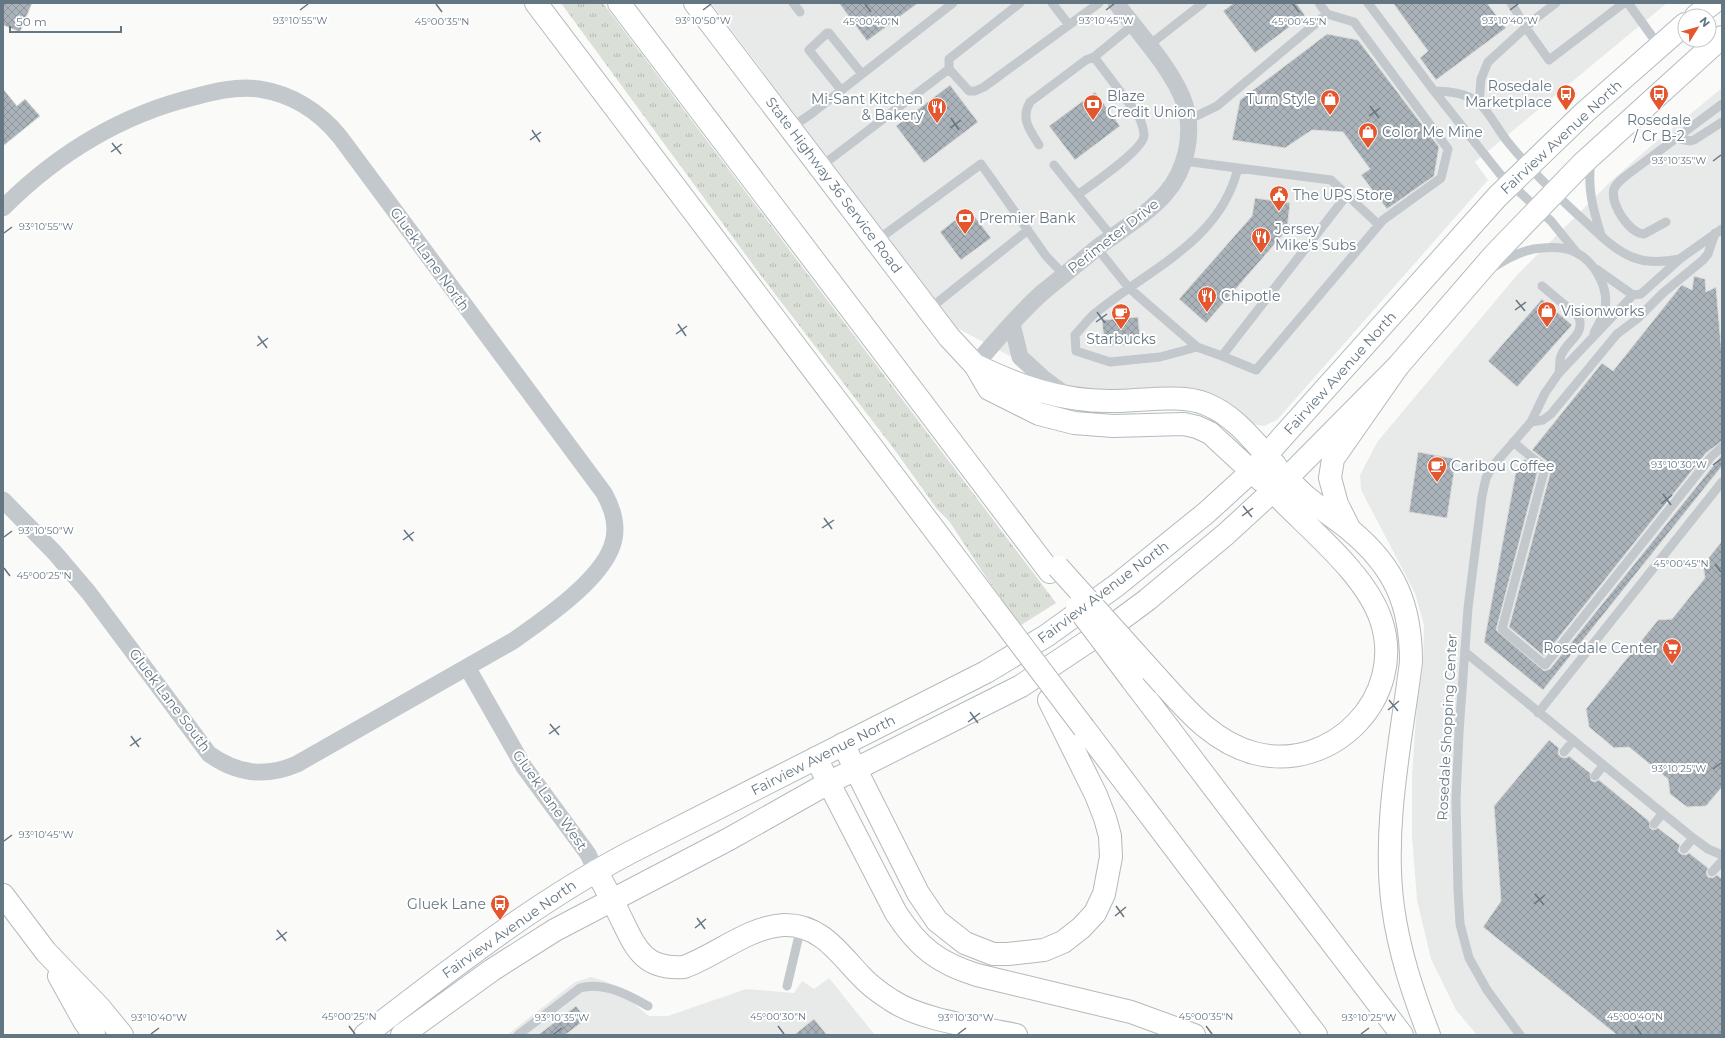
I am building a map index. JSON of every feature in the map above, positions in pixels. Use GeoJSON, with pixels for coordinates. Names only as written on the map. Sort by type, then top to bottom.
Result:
{"type":"FeatureCollection","features":[{"type":"Feature","properties":{"kind":"main road"},"geometry":{"type":"LineString","coordinates":[[536,3],[1042,672],[1049,700],[1316,1035]]}},
{"type":"Feature","properties":{"kind":"main road"},"geometry":{"type":"LineString","coordinates":[[619,3],[972,469],[1054,570],[1132,680],[1402,1035]]}},
{"type":"Feature","properties":{"kind":"main road","name":"State Highway 36 Service Road"},"geometry":{"type":"LineString","coordinates":[[702,5],[790,128],[928,310],[949,337],[975,365]]}},
{"type":"Feature","properties":{"kind":"main road","name":"Fairview Avenue North"},"geometry":{"type":"LineString","coordinates":[[365,1035],[523,916],[596,870],[843,744],[945,694],[1046,636],[1117,585],[1206,513],[1259,463],[1352,361],[1456,241],[1528,165],[1677,31]]}},
{"type":"Feature","properties":{"kind":"main road","name":"Fairview Avenue North"},"geometry":{"type":"LineString","coordinates":[[402,1035],[492,970],[555,930],[612,899],[661,876],[830,782],[855,771],[1030,681],[1147,600],[1226,534],[1280,485],[1398,366],[1471,281],[1593,152],[1722,37]]}},
{"type":"Feature","properties":{"kind":"main road"},"geometry":{"type":"LineString","coordinates":[[975,365],[989,389],[1039,414],[1074,423],[1113,426],[1184,424],[1210,433],[1259,463],[1280,485],[1362,585],[1374,603],[1381,621],[1385,640],[1385,659],[1382,680],[1374,700],[1364,717],[1345,736],[1328,746],[1308,753],[1275,757],[1254,753],[1232,745],[1211,733],[1054,570]]}},
{"type":"Feature","properties":{"kind":"main road"},"geometry":{"type":"LineString","coordinates":[[975,365],[1041,393],[1071,398],[1108,402],[1180,399],[1206,403],[1228,416],[1249,435],[1259,463]]}},
{"type":"Feature","properties":{"kind":"main road"},"geometry":{"type":"LineString","coordinates":[[1351,531],[1338,504],[1330,478],[1333,459],[1398,366]]}},
{"type":"Feature","properties":{"kind":"main road"},"geometry":{"type":"LineString","coordinates":[[1280,485],[1308,499],[1351,531],[1390,574],[1400,594],[1408,616],[1411,636],[1411,662],[1390,826],[1390,866],[1393,906],[1401,951],[1412,991],[1429,1035]]}},
{"type":"Feature","properties":{"kind":"main road"},"geometry":{"type":"LineString","coordinates":[[843,744],[855,771],[918,893],[937,921],[965,943],[993,954],[1044,950],[1063,942],[1081,928],[1095,913],[1104,894],[1109,876],[1111,857],[1110,836],[1106,818],[1096,795],[1075,733]]}},
{"type":"Feature","properties":{"kind":"main road"},"geometry":{"type":"LineString","coordinates":[[816,758],[830,782],[896,913],[910,934],[924,948],[940,960],[958,969],[977,975],[1131,1012],[1194,1035]]}},
{"type":"Feature","properties":{"kind":"main road"},"geometry":{"type":"LineString","coordinates":[[596,870],[638,951],[647,960],[659,965],[671,968],[684,967],[696,963],[754,933],[769,927],[786,925],[800,927],[816,933],[830,942],[861,975],[893,1002],[912,1011],[931,1017],[1016,1035]]}},
{"type":"Feature","properties":{"kind":"main road"},"geometry":{"type":"LineString","coordinates":[[3,895],[46,952],[100,1008],[122,1035]]}},
{"type":"Feature","properties":{"kind":"main road"},"geometry":{"type":"LineString","coordinates":[[46,952],[81,1016],[94,1035]]}},
{"type":"Feature","properties":{"kind":"street","name":"Perimeter Drive"},"geometry":{"type":"LineString","coordinates":[[975,365],[1038,297],[1166,193],[1177,177],[1184,161],[1188,142],[1188,120],[1186,106],[1179,89],[1116,3]]}},
{"type":"Feature","properties":{"kind":"street","name":"Gluek Lane North"},"geometry":{"type":"LineString","coordinates":[[3,208],[48,168],[77,147],[109,129],[176,101],[218,90],[253,89],[281,94],[301,103],[318,114],[333,129],[604,493],[611,505],[615,532],[612,545],[606,559],[579,589],[545,619],[513,641],[467,667]]}},
{"type":"Feature","properties":{"kind":"street"},"geometry":{"type":"LineString","coordinates":[[1012,324],[1020,357],[1043,378],[1071,398]]}},
{"type":"Feature","properties":{"kind":"street","name":"Gluek Lane South"},"geometry":{"type":"LineString","coordinates":[[3,500],[55,553],[90,593],[122,634],[199,742],[218,760],[238,770],[254,773],[271,772],[288,768],[467,667]]}},
{"type":"Feature","properties":{"kind":"street","name":"Gluek Lane West"},"geometry":{"type":"LineString","coordinates":[[467,667],[524,767],[588,854],[596,870]]}},
{"type":"Feature","properties":{"kind":"lane"},"geometry":{"type":"LineString","coordinates":[[793,3],[800,12]]}},
{"type":"Feature","properties":{"kind":"lane"},"geometry":{"type":"LineString","coordinates":[[1020,3],[949,58],[950,69],[969,91],[975,91],[984,87],[1099,3]]}},
{"type":"Feature","properties":{"kind":"lane"},"geometry":{"type":"LineString","coordinates":[[1052,3],[1069,25]]}},
{"type":"Feature","properties":{"kind":"lane"},"geometry":{"type":"LineString","coordinates":[[1148,46],[1203,3]]}},
{"type":"Feature","properties":{"kind":"lane"},"geometry":{"type":"LineString","coordinates":[[1097,248],[1129,288],[1197,347],[1256,370],[1379,225],[1441,178],[1448,149],[1354,22],[1327,14],[1319,3]]}},
{"type":"Feature","properties":{"kind":"lane"},"geometry":{"type":"LineString","coordinates":[[1368,3],[1434,91],[1510,184],[1553,223],[1577,253],[1633,295]]}},
{"type":"Feature","properties":{"kind":"lane"},"geometry":{"type":"LineString","coordinates":[[1511,3],[1526,28],[1549,60],[1624,3]]}},
{"type":"Feature","properties":{"kind":"lane"},"geometry":{"type":"LineString","coordinates":[[1479,103],[1481,79],[1488,62],[1556,3]]}},
{"type":"Feature","properties":{"kind":"lane"},"geometry":{"type":"LineString","coordinates":[[1628,3],[1659,46]]}},
{"type":"Feature","properties":{"kind":"lane"},"geometry":{"type":"LineString","coordinates":[[790,128],[862,74],[950,4]]}},
{"type":"Feature","properties":{"kind":"lane"},"geometry":{"type":"LineString","coordinates":[[1188,120],[1217,106],[1327,14]]}},
{"type":"Feature","properties":{"kind":"lane"},"geometry":{"type":"LineString","coordinates":[[1039,145],[1028,127],[1024,111],[1030,102],[1086,60],[1094,57],[1132,25]]}},
{"type":"Feature","properties":{"kind":"lane"},"geometry":{"type":"LineString","coordinates":[[841,90],[809,50],[827,33],[829,33],[862,74]]}},
{"type":"Feature","properties":{"kind":"lane"},"geometry":{"type":"LineString","coordinates":[[1079,194],[1137,149],[1144,136],[1138,115],[1094,57]]}},
{"type":"Feature","properties":{"kind":"lane"},"geometry":{"type":"LineString","coordinates":[[820,167],[950,69]]}},
{"type":"Feature","properties":{"kind":"lane"},"geometry":{"type":"LineString","coordinates":[[1434,91],[1459,94],[1479,103],[1502,134],[1554,193],[1601,236],[1619,250],[1638,259],[1668,261],[1681,258]]}},
{"type":"Feature","properties":{"kind":"lane"},"geometry":{"type":"LineString","coordinates":[[1666,222],[1652,231],[1644,234],[1638,233],[1630,226],[1617,209],[1614,200],[1614,191],[1619,181],[1722,104]]}},
{"type":"Feature","properties":{"kind":"lane"},"geometry":{"type":"LineString","coordinates":[[1676,138],[1690,141],[1694,140],[1722,122]]}},
{"type":"Feature","properties":{"kind":"lane"},"geometry":{"type":"LineString","coordinates":[[1593,152],[1590,172],[1590,190],[1593,211],[1601,236]]}},
{"type":"Feature","properties":{"kind":"lane"},"geometry":{"type":"LineString","coordinates":[[1184,161],[1331,180],[1379,225]]}},
{"type":"Feature","properties":{"kind":"lane"},"geometry":{"type":"LineString","coordinates":[[876,241],[981,164],[1046,256],[1064,275]]}},
{"type":"Feature","properties":{"kind":"lane"},"geometry":{"type":"LineString","coordinates":[[1054,165],[1067,183],[1079,194],[1112,237]]}},
{"type":"Feature","properties":{"kind":"lane"},"geometry":{"type":"LineString","coordinates":[[1197,347],[1160,356],[1110,362],[1076,351],[1075,335],[1097,311],[1186,246],[1206,228],[1225,204],[1233,186],[1238,168]]}},
{"type":"Feature","properties":{"kind":"lane"},"geometry":{"type":"LineString","coordinates":[[1222,356],[1347,195]]}},
{"type":"Feature","properties":{"kind":"lane"},"geometry":{"type":"LineString","coordinates":[[928,310],[1028,230]]}},
{"type":"Feature","properties":{"kind":"lane","name":"Rosedale Shopping Center"},"geometry":{"type":"LineString","coordinates":[[1520,1035],[1487,990],[1474,968],[1466,948],[1460,924],[1457,868],[1456,799],[1465,652],[1473,561],[1484,485],[1492,467],[1531,422],[1545,393],[1560,373],[1633,295],[1644,292],[1681,258],[1719,231]]}},
{"type":"Feature","properties":{"kind":"lane","name":"Rosedale Shopping Center"},"geometry":{"type":"LineString","coordinates":[[1531,422],[1541,421],[1551,414],[1617,334],[1637,319],[1663,293],[1703,260],[1708,254],[1719,231]]}},
{"type":"Feature","properties":{"kind":"lane"},"geometry":{"type":"LineString","coordinates":[[1471,281],[1524,251],[1556,247],[1577,253]]}},
{"type":"Feature","properties":{"kind":"lane"},"geometry":{"type":"LineString","coordinates":[[1590,341],[1603,316],[1606,302],[1603,287],[1595,268]]}},
{"type":"Feature","properties":{"kind":"lane"},"geometry":{"type":"LineString","coordinates":[[1542,286],[1579,317],[1581,324],[1579,332],[1561,356],[1560,373]]}},
{"type":"Feature","properties":{"kind":"lane"},"geometry":{"type":"LineString","coordinates":[[1513,442],[1545,468],[1502,629],[1545,665],[1711,457],[1722,447]]}},
{"type":"Feature","properties":{"kind":"lane"},"geometry":{"type":"LineString","coordinates":[[1538,713],[1722,482]]}},
{"type":"Feature","properties":{"kind":"lane"},"geometry":{"type":"LineString","coordinates":[[1465,652],[1662,814],[1708,849],[1722,854]]}},
{"type":"Feature","properties":{"kind":"lane"},"geometry":{"type":"LineString","coordinates":[[1564,752],[1573,741]]}},
{"type":"Feature","properties":{"kind":"lane"},"geometry":{"type":"LineString","coordinates":[[1595,776],[1603,766]]}},
{"type":"Feature","properties":{"kind":"lane"},"geometry":{"type":"LineString","coordinates":[[1654,824],[1662,814]]}},
{"type":"Feature","properties":{"kind":"lane"},"geometry":{"type":"LineString","coordinates":[[1684,849],[1693,838]]}},
{"type":"Feature","properties":{"kind":"lane"},"geometry":{"type":"LineString","coordinates":[[1712,872],[1722,860]]}},
{"type":"Feature","properties":{"kind":"lane"},"geometry":{"type":"LineString","coordinates":[[787,986],[800,927]]}},
{"type":"Feature","properties":{"kind":"lane"},"geometry":{"type":"LineString","coordinates":[[518,1035],[580,988],[589,985],[599,985],[648,1006]]}},
{"type":"Feature","properties":{"kind":"shaded area"},"geometry":{"type":"Polygon","coordinates":[[[711,3],[1667,3],[1475,162],[1488,180],[1277,420],[1264,426],[1251,424],[1159,391],[1072,389],[957,328],[711,3]]]}},
{"type":"Feature","properties":{"kind":"shaded area","name":"Rosedale Center"},"geometry":{"type":"Polygon","coordinates":[[[1722,88],[1722,1035],[1477,1035],[1456,1010],[1431,959],[1417,900],[1412,836],[1412,775],[1417,703],[1423,667],[1424,625],[1415,593],[1361,490],[1360,475],[1378,441],[1517,275],[1610,182],[1645,151],[1722,88]]]}},
{"type":"Feature","properties":{"kind":"shaded area"},"geometry":{"type":"Polygon","coordinates":[[[591,977],[615,986],[649,1016],[668,1016],[746,989],[794,993],[802,981],[814,989],[829,978],[875,1035],[507,1035],[575,982],[591,977]]]}},
{"type":"Feature","properties":{"kind":"green space"},"geometry":{"type":"Polygon","coordinates":[[[561,3],[603,3],[1056,603],[1021,625],[990,583],[949,521],[937,509],[894,449],[759,273],[561,3]]]}},
{"type":"Feature","properties":{"kind":"building"},"geometry":{"type":"Polygon","coordinates":[[[3,3],[32,3],[20,32],[3,25],[3,3]]]}},
{"type":"Feature","properties":{"kind":"building"},"geometry":{"type":"Polygon","coordinates":[[[839,3],[918,3],[867,41],[839,3]]]}},
{"type":"Feature","properties":{"kind":"building"},"geometry":{"type":"Polygon","coordinates":[[[1234,3],[1296,3],[1305,15],[1255,53],[1223,11],[1234,3]]]}},
{"type":"Feature","properties":{"kind":"building"},"geometry":{"type":"Polygon","coordinates":[[[1393,3],[1487,3],[1506,28],[1436,80],[1420,58],[1428,51],[1393,3]]]}},
{"type":"Feature","properties":{"kind":"building"},"geometry":{"type":"Polygon","coordinates":[[[1327,34],[1358,40],[1439,147],[1434,176],[1387,209],[1361,175],[1370,169],[1343,132],[1312,130],[1285,148],[1232,140],[1240,100],[1327,34]]]}},
{"type":"Feature","properties":{"kind":"building","name":"Mi-Sant Kitchen & Bakery"},"geometry":{"type":"Polygon","coordinates":[[[950,85],[978,122],[924,163],[896,126],[950,85]]]}},
{"type":"Feature","properties":{"kind":"building"},"geometry":{"type":"Polygon","coordinates":[[[3,89],[17,106],[25,99],[40,116],[3,146],[3,89]]]}},
{"type":"Feature","properties":{"kind":"building"},"geometry":{"type":"Polygon","coordinates":[[[1095,92],[1120,126],[1075,160],[1049,126],[1095,92]]]}},
{"type":"Feature","properties":{"kind":"building"},"geometry":{"type":"Polygon","coordinates":[[[1255,198],[1290,203],[1287,230],[1206,323],[1179,299],[1252,216],[1255,198]]]}},
{"type":"Feature","properties":{"kind":"building","name":"Premier Bank"},"geometry":{"type":"Polygon","coordinates":[[[969,209],[991,238],[961,260],[940,232],[969,209]]]}},
{"type":"Feature","properties":{"kind":"building"},"geometry":{"type":"Polygon","coordinates":[[[1694,276],[1705,279],[1706,292],[1716,287],[1722,356],[1722,441],[1706,453],[1544,656],[1509,627],[1551,470],[1549,463],[1532,450],[1602,363],[1613,371],[1680,287],[1682,285],[1692,290],[1694,276]]]}},
{"type":"Feature","properties":{"kind":"building"},"geometry":{"type":"Polygon","coordinates":[[[1542,299],[1572,325],[1517,387],[1488,361],[1542,299]]]}},
{"type":"Feature","properties":{"kind":"building","name":"Starbucks"},"geometry":{"type":"Polygon","coordinates":[[[1138,317],[1140,338],[1126,339],[1127,345],[1108,346],[1108,341],[1104,341],[1102,320],[1138,317]]]}},
{"type":"Feature","properties":{"kind":"building"},"geometry":{"type":"Polygon","coordinates":[[[1418,452],[1456,459],[1447,518],[1409,512],[1418,452]]]}},
{"type":"Feature","properties":{"kind":"building"},"geometry":{"type":"Polygon","coordinates":[[[1722,455],[1722,466],[1543,690],[1484,642],[1516,471],[1525,459],[1538,470],[1496,630],[1544,671],[1550,669],[1722,455]]]}},
{"type":"Feature","properties":{"kind":"building","name":"Rosedale Center"},"geometry":{"type":"Polygon","coordinates":[[[1722,541],[1722,787],[1706,806],[1687,807],[1670,794],[1668,779],[1629,747],[1614,748],[1589,727],[1586,709],[1658,620],[1672,619],[1705,578],[1703,565],[1722,541]]]}},
{"type":"Feature","properties":{"kind":"building"},"geometry":{"type":"Polygon","coordinates":[[[1549,740],[1559,748],[1558,754],[1561,757],[1566,758],[1569,756],[1590,773],[1591,780],[1594,782],[1599,780],[1649,821],[1650,828],[1653,830],[1658,828],[1680,845],[1678,851],[1681,854],[1686,855],[1689,853],[1708,868],[1706,873],[1708,877],[1713,878],[1717,875],[1722,879],[1722,1035],[1617,1035],[1483,927],[1501,901],[1494,806],[1549,740]]]}},
{"type":"Feature","properties":{"kind":"building"},"geometry":{"type":"Polygon","coordinates":[[[576,1006],[586,1019],[565,1035],[538,1035],[576,1006]]]}},
{"type":"Feature","properties":{"kind":"building"},"geometry":{"type":"Polygon","coordinates":[[[814,1019],[827,1035],[794,1035],[814,1019]]]}},
{"type":"Feature","properties":{"kind":"place","name":"Rosedale Marketplace"},"geometry":{"type":"Point","coordinates":[1566,111]}},
{"type":"Feature","properties":{"kind":"place","name":"Rosedale / Cr B-2"},"geometry":{"type":"Point","coordinates":[1659,111]}},
{"type":"Feature","properties":{"kind":"place","name":"Turn Style"},"geometry":{"type":"Point","coordinates":[1330,116]}},
{"type":"Feature","properties":{"kind":"place","name":"Blaze Credit Union"},"geometry":{"type":"Point","coordinates":[1093,121]}},
{"type":"Feature","properties":{"kind":"place","name":"Mi-Sant Kitchen & Bakery"},"geometry":{"type":"Point","coordinates":[937,124]}},
{"type":"Feature","properties":{"kind":"place","name":"Color Me Mine"},"geometry":{"type":"Point","coordinates":[1368,149]}},
{"type":"Feature","properties":{"kind":"place","name":"The UPS Store"},"geometry":{"type":"Point","coordinates":[1279,212]}},
{"type":"Feature","properties":{"kind":"place","name":"Premier Bank"},"geometry":{"type":"Point","coordinates":[965,235]}},
{"type":"Feature","properties":{"kind":"place","name":"Jersey Mike's Subs"},"geometry":{"type":"Point","coordinates":[1261,254]}},
{"type":"Feature","properties":{"kind":"place","name":"Chipotle"},"geometry":{"type":"Point","coordinates":[1207,313]}},
{"type":"Feature","properties":{"kind":"place","name":"Visionworks"},"geometry":{"type":"Point","coordinates":[1547,328]}},
{"type":"Feature","properties":{"kind":"place","name":"Starbucks"},"geometry":{"type":"Point","coordinates":[1121,330]}},
{"type":"Feature","properties":{"kind":"place","name":"Caribou Coffee"},"geometry":{"type":"Point","coordinates":[1437,483]}},
{"type":"Feature","properties":{"kind":"place","name":"Rosedale Center"},"geometry":{"type":"Point","coordinates":[1672,665]}},
{"type":"Feature","properties":{"kind":"place","name":"Gluek Lane"},"geometry":{"type":"Point","coordinates":[500,921]}}]}
